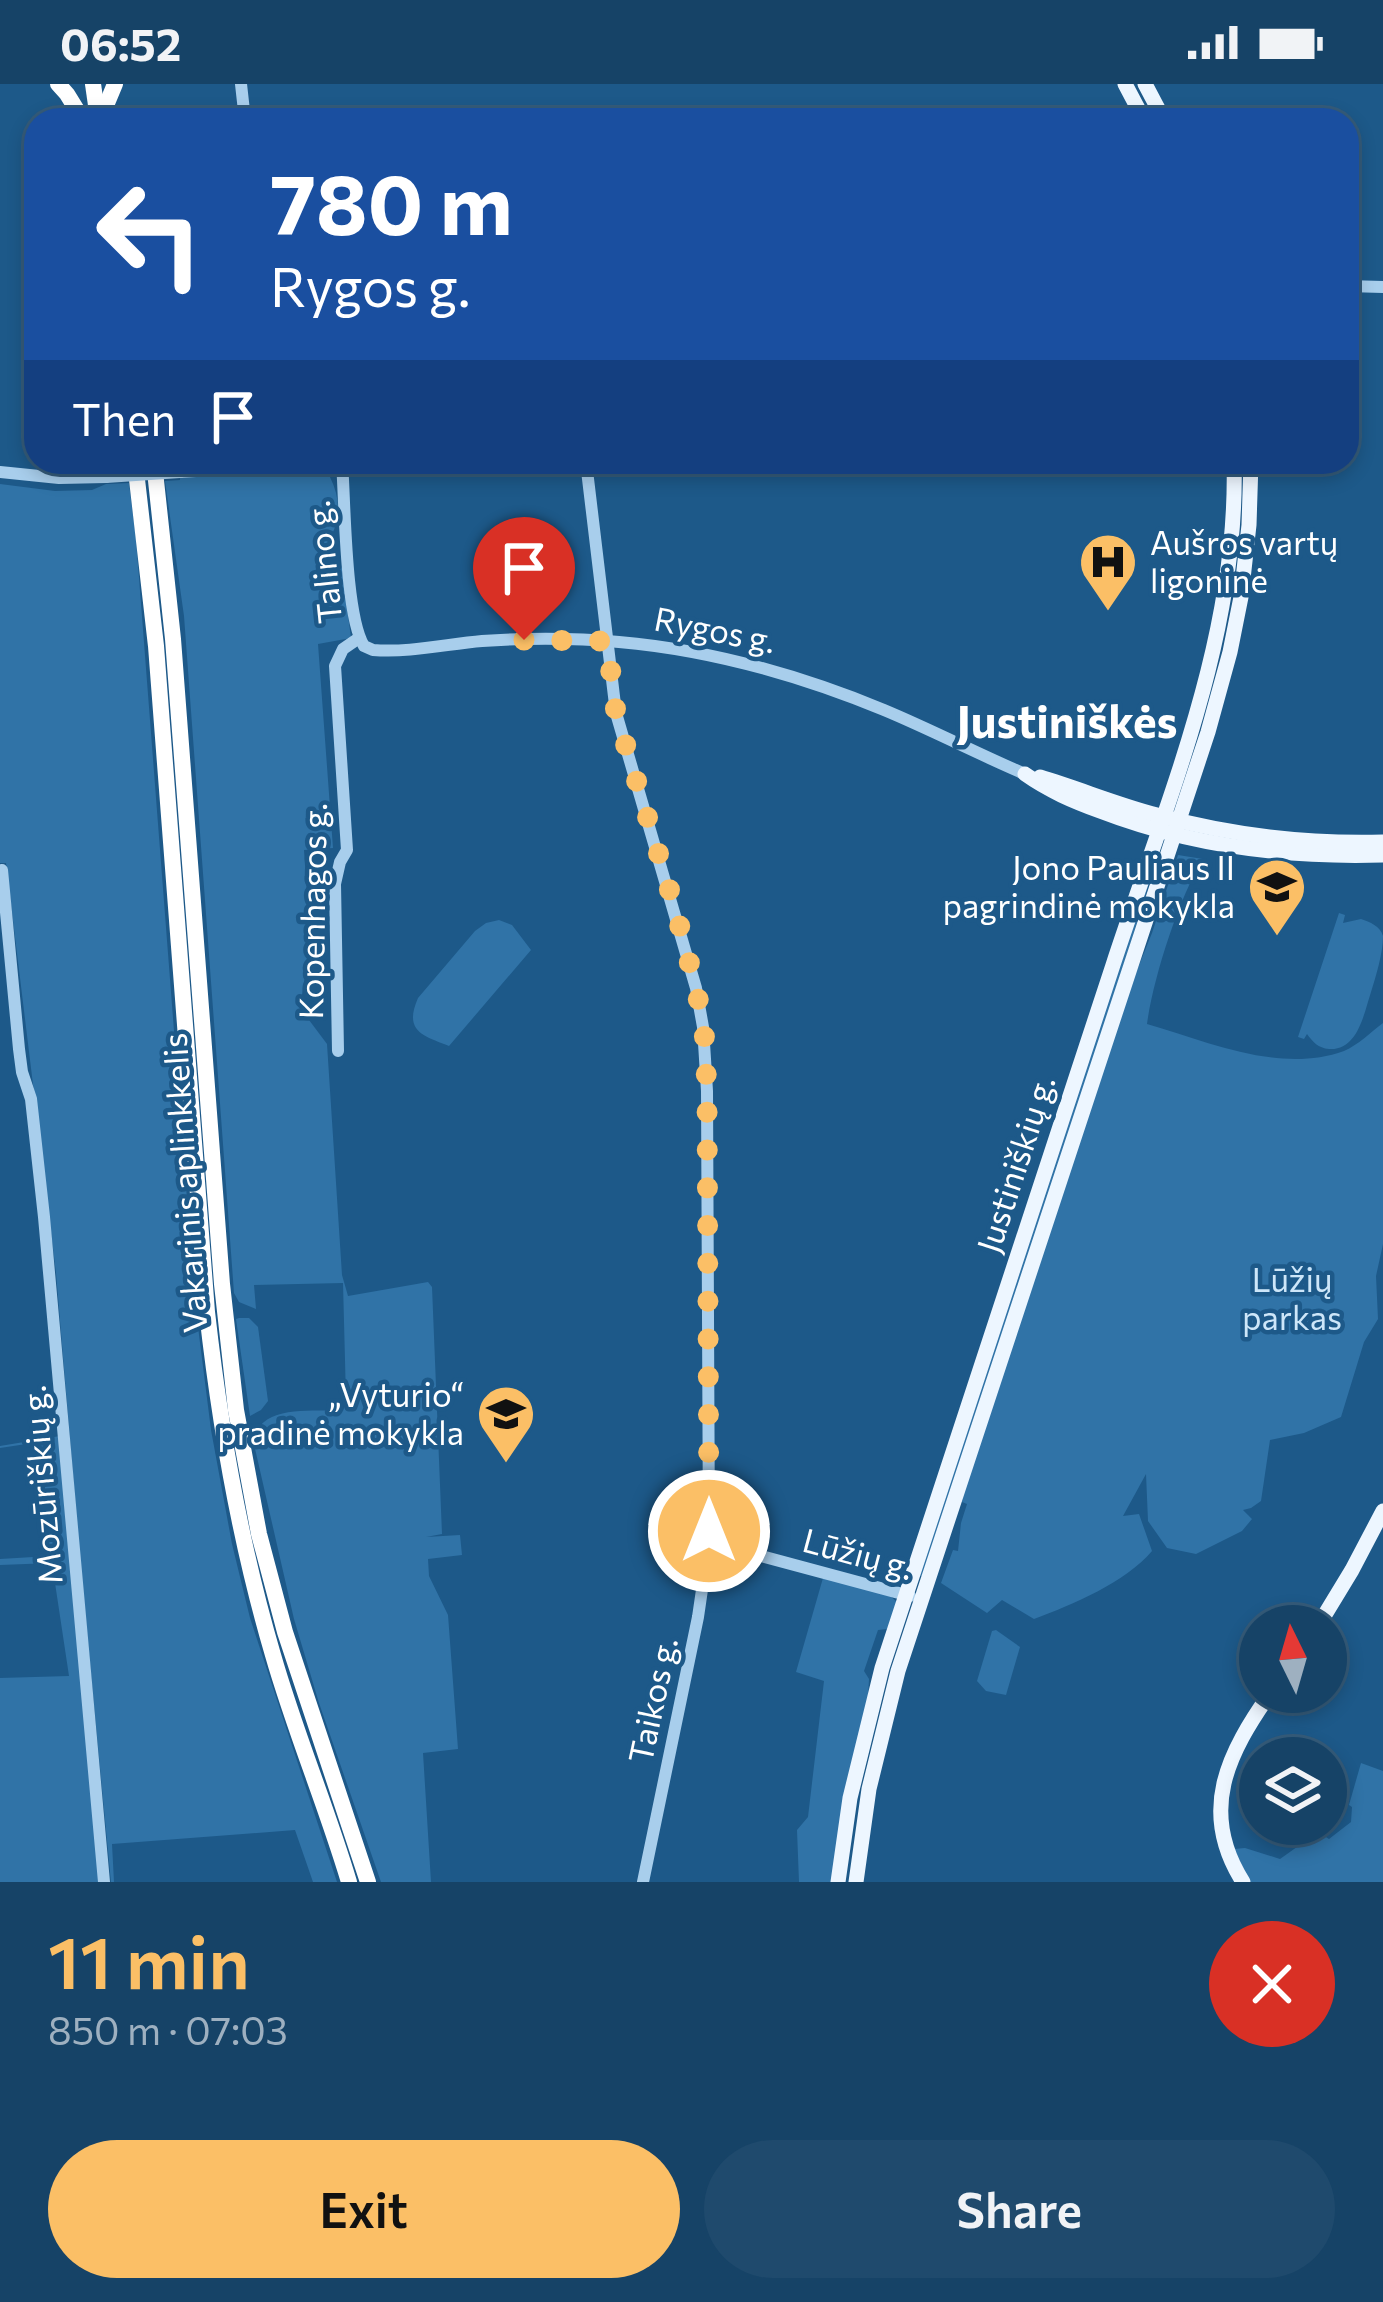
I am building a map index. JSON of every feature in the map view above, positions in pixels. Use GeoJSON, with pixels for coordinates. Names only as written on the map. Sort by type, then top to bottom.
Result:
{"type":"FeatureCollection","features":[{"type":"Feature","properties":{"kind":"highway"},"geometry":{"type":"LineString","coordinates":[[58,84],[76,108]]}},
{"type":"Feature","properties":{"kind":"highway","name":"Vakarinis aplinkkelis"},"geometry":{"type":"LineString","coordinates":[[136,474],[156,646],[207,1312],[220,1418],[264,1622],[349,1882]]}},
{"type":"Feature","properties":{"kind":"highway","name":"Vakarinis aplinkkelis"},"geometry":{"type":"LineString","coordinates":[[155,474],[236,1410],[285,1632],[368,1882]]}},
{"type":"Feature","properties":{"kind":"main road","name":"Justiniškių g."},"geometry":{"type":"LineString","coordinates":[[1168,826],[1219,621],[1233,522],[1234,474]]}},
{"type":"Feature","properties":{"kind":"main road","name":"Justiniškių g."},"geometry":{"type":"LineString","coordinates":[[838,1882],[864,1736],[1168,826],[1208,732],[1236,626],[1250,526],[1251,474]]}},
{"type":"Feature","properties":{"kind":"main road","name":"Rygos g."},"geometry":{"type":"LineString","coordinates":[[1025,774],[1057,794],[1277,853],[1383,855]]}},
{"type":"Feature","properties":{"kind":"main road","name":"Rygos g."},"geometry":{"type":"LineString","coordinates":[[1168,826],[1333,842],[1383,842]]}},
{"type":"Feature","properties":{"kind":"main road"},"geometry":{"type":"LineString","coordinates":[[1331,1605],[1383,1511]]}},
{"type":"Feature","properties":{"kind":"main road","name":"Justiniškių g."},"geometry":{"type":"LineString","coordinates":[[856,1882],[869,1790],[914,1597]]}},
{"type":"Feature","properties":{"kind":"main road"},"geometry":{"type":"LineString","coordinates":[[1243,1882],[1225,1842],[1223,1789],[1235,1747],[1257,1713]]}},
{"type":"Feature","properties":{"kind":"street"},"geometry":{"type":"LineString","coordinates":[[0,472],[59,478],[143,474]]}},
{"type":"Feature","properties":{"kind":"street","name":"Talino g."},"geometry":{"type":"LineString","coordinates":[[343,474],[359,638],[373,650]]}},
{"type":"Feature","properties":{"kind":"street","name":"Taikos g."},"geometry":{"type":"LineString","coordinates":[[587,474],[616,713],[687,950],[704,1028],[709,1542],[643,1882]]}},
{"type":"Feature","properties":{"kind":"street","name":"Kopenhagos g."},"geometry":{"type":"LineString","coordinates":[[338,1051],[334,884],[347,850],[335,669],[344,649],[359,638]]}},
{"type":"Feature","properties":{"kind":"street","name":"Rygos g."},"geometry":{"type":"LineString","coordinates":[[373,650],[514,640],[607,641],[705,655],[802,680],[885,710],[1025,774]]}},
{"type":"Feature","properties":{"kind":"street","name":"Mozūriškių g."},"geometry":{"type":"LineString","coordinates":[[2,870],[19,1049],[31,1099],[42,1194],[104,1882]]}},
{"type":"Feature","properties":{"kind":"street","name":"Lūžių g."},"geometry":{"type":"LineString","coordinates":[[709,1542],[914,1597]]}},
{"type":"Feature","properties":{"kind":"green space"},"geometry":{"type":"Polygon","coordinates":[[[180,474],[320,474],[330,477],[336,493],[337,518],[328,542],[342,569],[351,638],[318,644],[333,848],[304,850],[310,942],[300,1008],[327,1044],[342,1275],[348,1296],[428,1282],[432,1287],[442,1534],[426,1537],[460,1535],[462,1555],[428,1559],[429,1576],[448,1615],[458,1749],[423,1753],[431,1882],[381,1882],[294,1619],[253,1440],[258,1429],[275,1416],[336,1410],[346,1399],[343,1283],[254,1285],[256,1309],[239,1302],[234,1293],[184,616],[165,481],[180,480],[180,474]]]}},
{"type":"Feature","properties":{"kind":"green space"},"geometry":{"type":"Polygon","coordinates":[[[129,483],[195,1303],[211,1430],[250,1618],[337,1882],[313,1882],[295,1830],[112,1844],[111,1882],[56,1273],[6,863],[0,863],[0,484],[55,491],[129,483]]]}},
{"type":"Feature","properties":{"kind":"green space"},"geometry":{"type":"Polygon","coordinates":[[[1156,851],[1129,948],[925,1577],[917,1575],[1156,851]]]}},
{"type":"Feature","properties":{"kind":"green space","name":"Lūžių parkas"},"geometry":{"type":"Polygon","coordinates":[[[1178,855],[1203,859],[1168,939],[1147,1024],[1245,1053],[1295,1059],[1344,1051],[1383,1023],[1383,1244],[1376,1276],[1378,1319],[1364,1342],[1341,1417],[1304,1433],[1270,1440],[1261,1501],[1243,1510],[1252,1519],[1242,1531],[1196,1554],[1167,1548],[1148,1521],[1146,1474],[1123,1516],[1139,1514],[1152,1551],[1141,1562],[1098,1591],[1034,1619],[1002,1600],[987,1613],[941,1583],[953,1550],[958,1551],[967,1504],[962,1502],[964,1489],[1125,1000],[1178,855]]]}},
{"type":"Feature","properties":{"kind":"green space"},"geometry":{"type":"Polygon","coordinates":[[[1339,913],[1345,915],[1343,923],[1361,919],[1374,925],[1383,943],[1358,1029],[1347,1044],[1329,1049],[1307,1034],[1304,1039],[1298,1037],[1339,913]]]}},
{"type":"Feature","properties":{"kind":"green space"},"geometry":{"type":"Polygon","coordinates":[[[499,920],[512,925],[531,950],[449,1046],[418,1031],[413,1018],[418,998],[475,931],[499,920]]]}},
{"type":"Feature","properties":{"kind":"green space"},"geometry":{"type":"Polygon","coordinates":[[[249,1318],[258,1327],[268,1401],[250,1416],[236,1319],[249,1318]]]}},
{"type":"Feature","properties":{"kind":"green space"},"geometry":{"type":"Polygon","coordinates":[[[60,1436],[102,1882],[0,1882],[0,1678],[69,1676],[52,1563],[0,1565],[0,1559],[50,1556],[33,1443],[0,1446],[60,1436]]]}},
{"type":"Feature","properties":{"kind":"green space"},"geometry":{"type":"Polygon","coordinates":[[[823,1578],[889,1595],[897,1609],[887,1629],[878,1630],[864,1671],[869,1679],[868,1698],[833,1882],[799,1882],[797,1830],[808,1817],[824,1681],[796,1672],[823,1578]]]}},
{"type":"Feature","properties":{"kind":"green space"},"geometry":{"type":"Polygon","coordinates":[[[996,1630],[1020,1647],[1006,1695],[986,1691],[977,1681],[996,1630]]]}},
{"type":"Feature","properties":{"kind":"green space"},"geometry":{"type":"Polygon","coordinates":[[[1361,1763],[1383,1771],[1383,1882],[1250,1882],[1234,1849],[1280,1859],[1300,1845],[1347,1845],[1349,1805],[1361,1763]]]}},
{"type":"Feature","properties":{"kind":"place","name":"Aušros vartų ligoninė"},"geometry":{"type":"Point","coordinates":[1108,613]}},
{"type":"Feature","properties":{"kind":"place","name":"Jono Pauliaus II pagrindinė mokykla"},"geometry":{"type":"Point","coordinates":[1277,938]}},
{"type":"Feature","properties":{"kind":"place","name":"„Vyturio“ pradinė mokykla"},"geometry":{"type":"Point","coordinates":[506,1465]}},
{"type":"Feature","properties":{"kind":"district","name":"Justiniškės"},"geometry":{"type":"Point","coordinates":[1067,722]}},
{"type":"Feature","properties":{"kind":"route"},"geometry":{"type":"LineString","coordinates":[[524,640],[607,641],[616,713],[696,988],[704,1028],[707,1090],[709,1531]]}}]}
